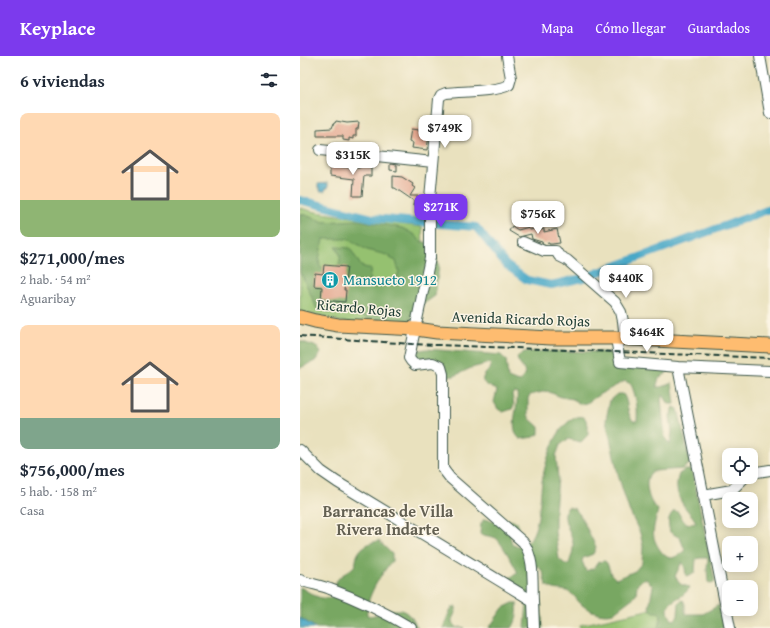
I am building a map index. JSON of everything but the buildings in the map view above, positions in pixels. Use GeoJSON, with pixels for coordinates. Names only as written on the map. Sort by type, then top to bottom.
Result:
{"type":"FeatureCollection","features":[{"type":"Feature","properties":{"kind":"main road","name":"Ricardo Rojas"},"geometry":{"type":"LineString","coordinates":[[300,317],[315,322],[338,325],[416,328]]}},
{"type":"Feature","properties":{"kind":"main road","name":"Avenida Ricardo Rojas"},"geometry":{"type":"LineString","coordinates":[[416,328],[437,332],[551,338],[620,338],[770,346]]}},
{"type":"Feature","properties":{"kind":"street"},"geometry":{"type":"LineString","coordinates":[[507,56],[511,78],[509,85],[505,87],[488,89],[446,92],[441,95],[439,99],[430,198],[430,258],[410,361],[415,365],[436,364],[441,367],[443,374],[443,469],[450,478],[527,547],[531,561],[534,628]]}},
{"type":"Feature","properties":{"kind":"street"},"geometry":{"type":"LineString","coordinates":[[760,56],[770,113]]}},
{"type":"Feature","properties":{"kind":"street"},"geometry":{"type":"LineString","coordinates":[[320,150],[433,162]]}},
{"type":"Feature","properties":{"kind":"street"},"geometry":{"type":"LineString","coordinates":[[523,242],[544,251],[560,250],[564,252],[567,256],[567,260],[615,302],[621,312],[623,321],[620,338],[620,362],[678,367],[770,371]]}},
{"type":"Feature","properties":{"kind":"street"},"geometry":{"type":"LineString","coordinates":[[678,367],[730,628]]}},
{"type":"Feature","properties":{"kind":"street"},"geometry":{"type":"LineString","coordinates":[[300,450],[322,471],[337,482],[533,601]]}},
{"type":"Feature","properties":{"kind":"street"},"geometry":{"type":"LineString","coordinates":[[758,472],[770,470]]}},
{"type":"Feature","properties":{"kind":"street"},"geometry":{"type":"LineString","coordinates":[[703,495],[732,490],[738,484]]}},
{"type":"Feature","properties":{"kind":"street"},"geometry":{"type":"LineString","coordinates":[[300,580],[329,589],[374,608],[411,628]]}},
{"type":"Feature","properties":{"kind":"green space"},"geometry":{"type":"Polygon","coordinates":[[[300,208],[316,212],[422,227],[424,264],[412,325],[341,322],[300,312],[300,208]]]}},
{"type":"Feature","properties":{"kind":"green space"},"geometry":{"type":"Polygon","coordinates":[[[300,213],[324,222],[358,220],[402,228],[413,234],[422,242],[426,242],[435,254],[439,266],[435,296],[413,311],[408,322],[371,320],[353,313],[330,312],[317,309],[302,275],[300,274],[300,213]],[[323,239],[319,260],[320,267],[328,272],[336,270],[340,258],[336,247],[350,248],[361,266],[371,269],[369,279],[375,283],[392,282],[396,279],[399,272],[396,261],[390,258],[391,256],[367,250],[349,239],[323,239]]]}},
{"type":"Feature","properties":{"kind":"green space"},"geometry":{"type":"Polygon","coordinates":[[[300,341],[317,347],[321,353],[315,361],[300,368],[300,341]]]}},
{"type":"Feature","properties":{"kind":"green space"},"geometry":{"type":"Polygon","coordinates":[[[426,349],[501,355],[506,360],[508,378],[518,382],[525,372],[517,357],[524,352],[602,352],[617,354],[620,364],[667,370],[666,374],[659,378],[657,385],[657,387],[662,387],[672,383],[675,404],[669,404],[663,395],[661,400],[665,438],[670,445],[672,432],[670,416],[674,407],[678,409],[690,463],[683,469],[654,471],[648,477],[647,486],[649,495],[652,504],[658,510],[654,528],[654,538],[661,551],[669,558],[681,554],[685,550],[680,538],[670,532],[669,521],[670,516],[674,511],[678,512],[684,522],[689,524],[696,523],[681,502],[677,489],[679,474],[685,470],[692,470],[715,582],[708,582],[708,558],[696,559],[695,572],[692,575],[686,576],[685,568],[682,562],[675,576],[680,584],[689,587],[687,592],[670,604],[668,608],[669,613],[672,620],[676,619],[678,616],[679,602],[683,600],[686,614],[703,614],[719,605],[724,628],[659,628],[661,615],[649,608],[653,586],[644,578],[637,585],[636,594],[634,597],[613,613],[604,614],[592,611],[584,607],[569,592],[554,589],[546,585],[543,572],[538,566],[534,567],[533,571],[540,596],[543,628],[525,628],[527,600],[509,582],[509,578],[518,573],[498,540],[493,537],[480,534],[481,524],[484,519],[499,522],[509,520],[517,522],[517,528],[510,535],[512,545],[521,546],[528,541],[537,523],[543,474],[551,448],[555,439],[565,425],[575,418],[583,417],[588,425],[588,435],[581,442],[568,439],[560,445],[556,456],[558,478],[555,532],[559,559],[565,564],[569,564],[573,551],[572,539],[565,520],[568,507],[575,509],[580,515],[596,547],[593,554],[583,558],[582,561],[586,571],[594,568],[598,562],[605,561],[611,574],[616,579],[635,571],[642,563],[643,546],[640,533],[629,510],[619,478],[606,420],[610,400],[617,394],[623,394],[631,418],[633,421],[637,421],[637,406],[633,388],[631,384],[625,381],[600,394],[587,403],[580,404],[573,399],[561,397],[547,391],[530,395],[528,398],[528,415],[530,419],[539,427],[539,434],[534,437],[520,439],[515,430],[514,424],[517,393],[515,392],[512,394],[514,405],[512,409],[503,412],[498,409],[494,402],[497,390],[483,381],[484,376],[491,368],[490,363],[471,368],[454,376],[446,377],[441,360],[412,361],[415,351],[426,349]]]}},
{"type":"Feature","properties":{"kind":"green space"},"geometry":{"type":"Polygon","coordinates":[[[379,541],[392,554],[392,561],[379,579],[371,594],[367,608],[367,615],[371,616],[392,610],[403,610],[412,618],[418,628],[316,628],[300,618],[300,587],[319,597],[333,597],[336,582],[355,565],[360,550],[372,542],[379,541]]]}},
{"type":"Feature","properties":{"kind":"green space"},"geometry":{"type":"Polygon","coordinates":[[[513,603],[517,603],[517,610],[516,619],[512,628],[489,628],[503,608],[513,603]]]}},
{"type":"Feature","properties":{"kind":"green space"},"geometry":{"type":"Polygon","coordinates":[[[453,607],[456,607],[456,609],[452,623],[458,628],[443,628],[449,613],[453,607]]]}},
{"type":"Feature","properties":{"kind":"green space"},"geometry":{"type":"Polygon","coordinates":[[[661,607],[665,628],[580,628],[580,625],[661,607]]]}},
{"type":"Feature","properties":{"kind":"water"},"geometry":{"type":"Polygon","coordinates":[[[328,183],[328,188],[326,188],[325,191],[320,191],[318,184],[328,183]]]}},
{"type":"Feature","properties":{"kind":"water"},"geometry":{"type":"Polygon","coordinates":[[[300,618],[316,628],[300,628],[300,618]]]}},
{"type":"Feature","properties":{"kind":"waterway"},"geometry":{"type":"LineString","coordinates":[[300,200],[372,218],[476,227],[506,265],[527,280],[551,285],[583,278],[770,209]]}},
{"type":"Feature","properties":{"kind":"railway"},"geometry":{"type":"LineString","coordinates":[[300,336],[412,344],[770,358]]}},
{"type":"Feature","properties":{"kind":"place","name":"Mansueto 1912"},"geometry":{"type":"Point","coordinates":[330,280]}},
{"type":"Feature","properties":{"kind":"district","name":"Barrancas de Villa Rivera Indarte"},"geometry":{"type":"Point","coordinates":[388,520]}}]}
